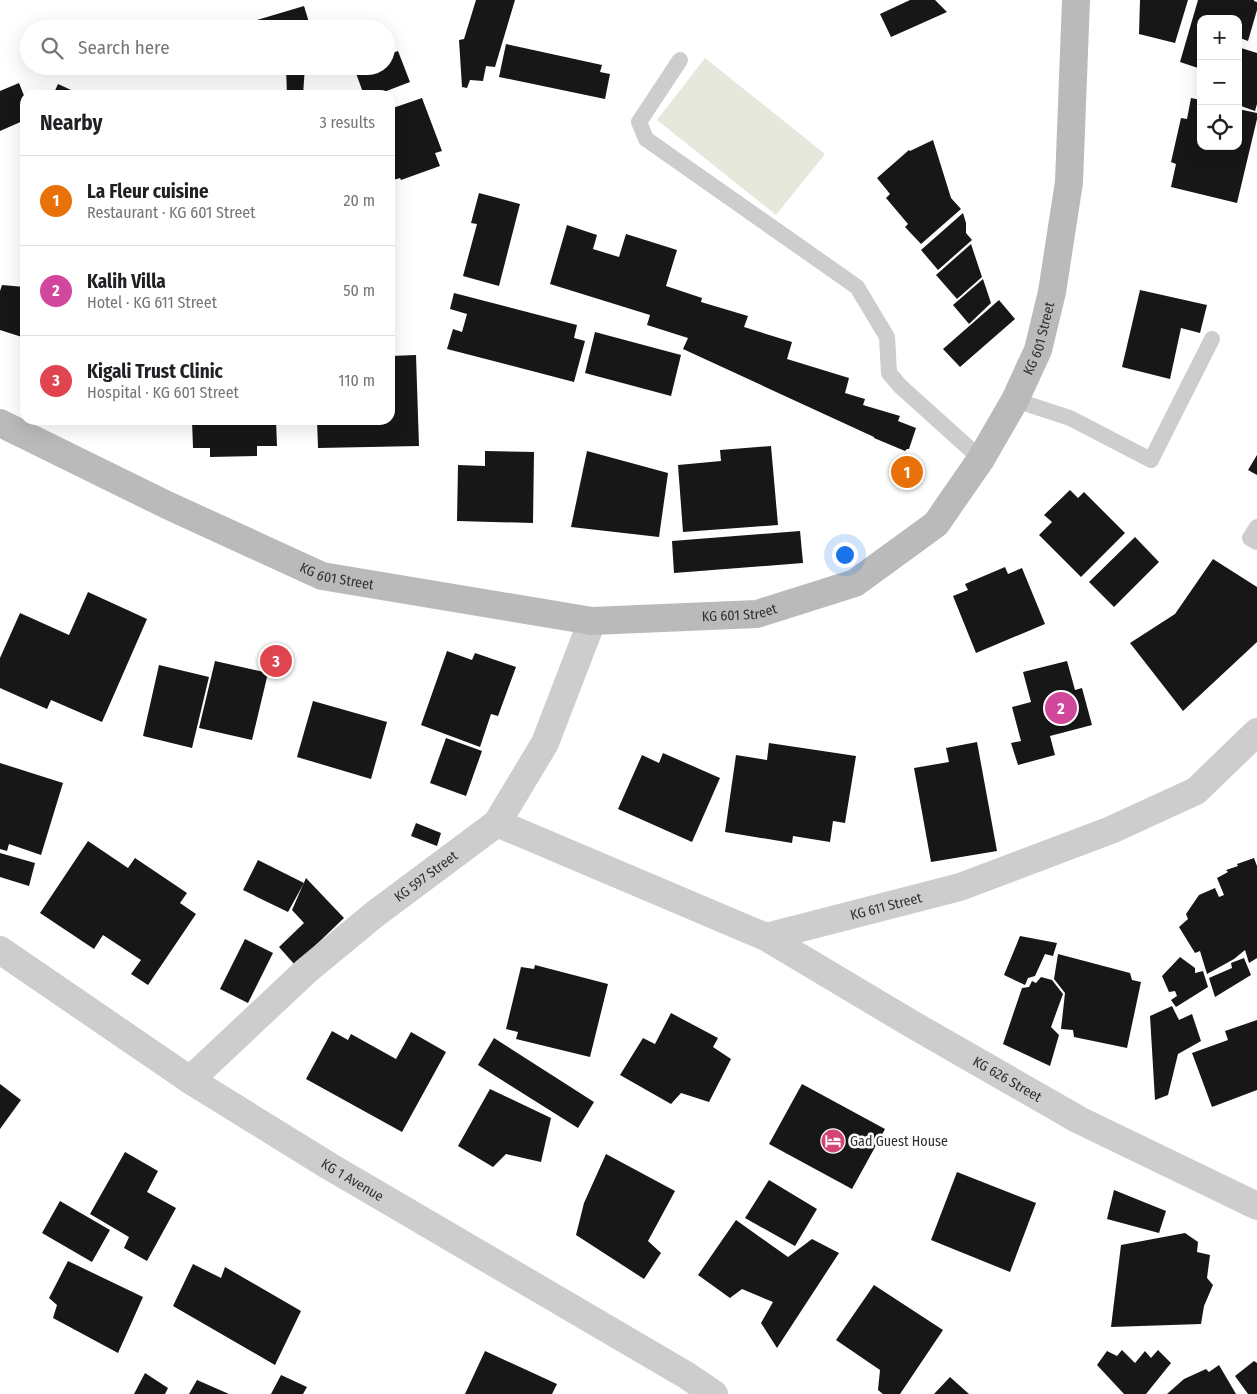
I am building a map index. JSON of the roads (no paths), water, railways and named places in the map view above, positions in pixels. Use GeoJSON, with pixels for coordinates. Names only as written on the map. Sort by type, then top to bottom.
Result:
{"type":"FeatureCollection","features":[{"type":"Feature","properties":{"kind":"main road","name":"KG 601 Street"},"geometry":{"type":"LineString","coordinates":[[0,423],[167,506],[322,576],[592,621],[757,614],[854,583],[936,524],[981,459],[1015,400],[1038,350],[1052,292],[1069,182],[1076,0]]}},
{"type":"Feature","properties":{"kind":"street","name":"KG 597 Street"},"geometry":{"type":"LineString","coordinates":[[190,1080],[321,959],[375,914],[497,823],[545,743],[592,621]]}},
{"type":"Feature","properties":{"kind":"street","name":"KG 611 Street"},"geometry":{"type":"LineString","coordinates":[[766,936],[960,887],[1111,830],[1196,791],[1257,732]]}},
{"type":"Feature","properties":{"kind":"street"},"geometry":{"type":"LineString","coordinates":[[497,823],[766,936]]}},
{"type":"Feature","properties":{"kind":"street","name":"KG 626 Street"},"geometry":{"type":"LineString","coordinates":[[766,936],[910,1023],[1079,1120],[1257,1206]]}},
{"type":"Feature","properties":{"kind":"street","name":"KG 1 Avenue"},"geometry":{"type":"LineString","coordinates":[[0,950],[190,1080],[329,1166],[678,1370],[714,1394]]}},
{"type":"Feature","properties":{"kind":"lane"},"geometry":{"type":"LineString","coordinates":[[680,60],[640,122],[646,139],[858,287],[887,337],[889,373],[900,386],[981,459]]}},
{"type":"Feature","properties":{"kind":"lane"},"geometry":{"type":"LineString","coordinates":[[1015,400],[1070,418],[1151,460],[1212,339]]}},
{"type":"Feature","properties":{"kind":"lane"},"geometry":{"type":"LineString","coordinates":[[1257,527],[1250,538],[1257,542]]}},
{"type":"Feature","properties":{"kind":"place","name":"La Fleur cuisine"},"geometry":{"type":"Point","coordinates":[907,472]}},
{"type":"Feature","properties":{"kind":"place","name":"Kigali Trust Clinic"},"geometry":{"type":"Point","coordinates":[276,661]}},
{"type":"Feature","properties":{"kind":"place","name":"Kalih Villa"},"geometry":{"type":"Point","coordinates":[1061,708]}},
{"type":"Feature","properties":{"kind":"place","name":"Gad Guest House"},"geometry":{"type":"Point","coordinates":[833,1141]}}]}
